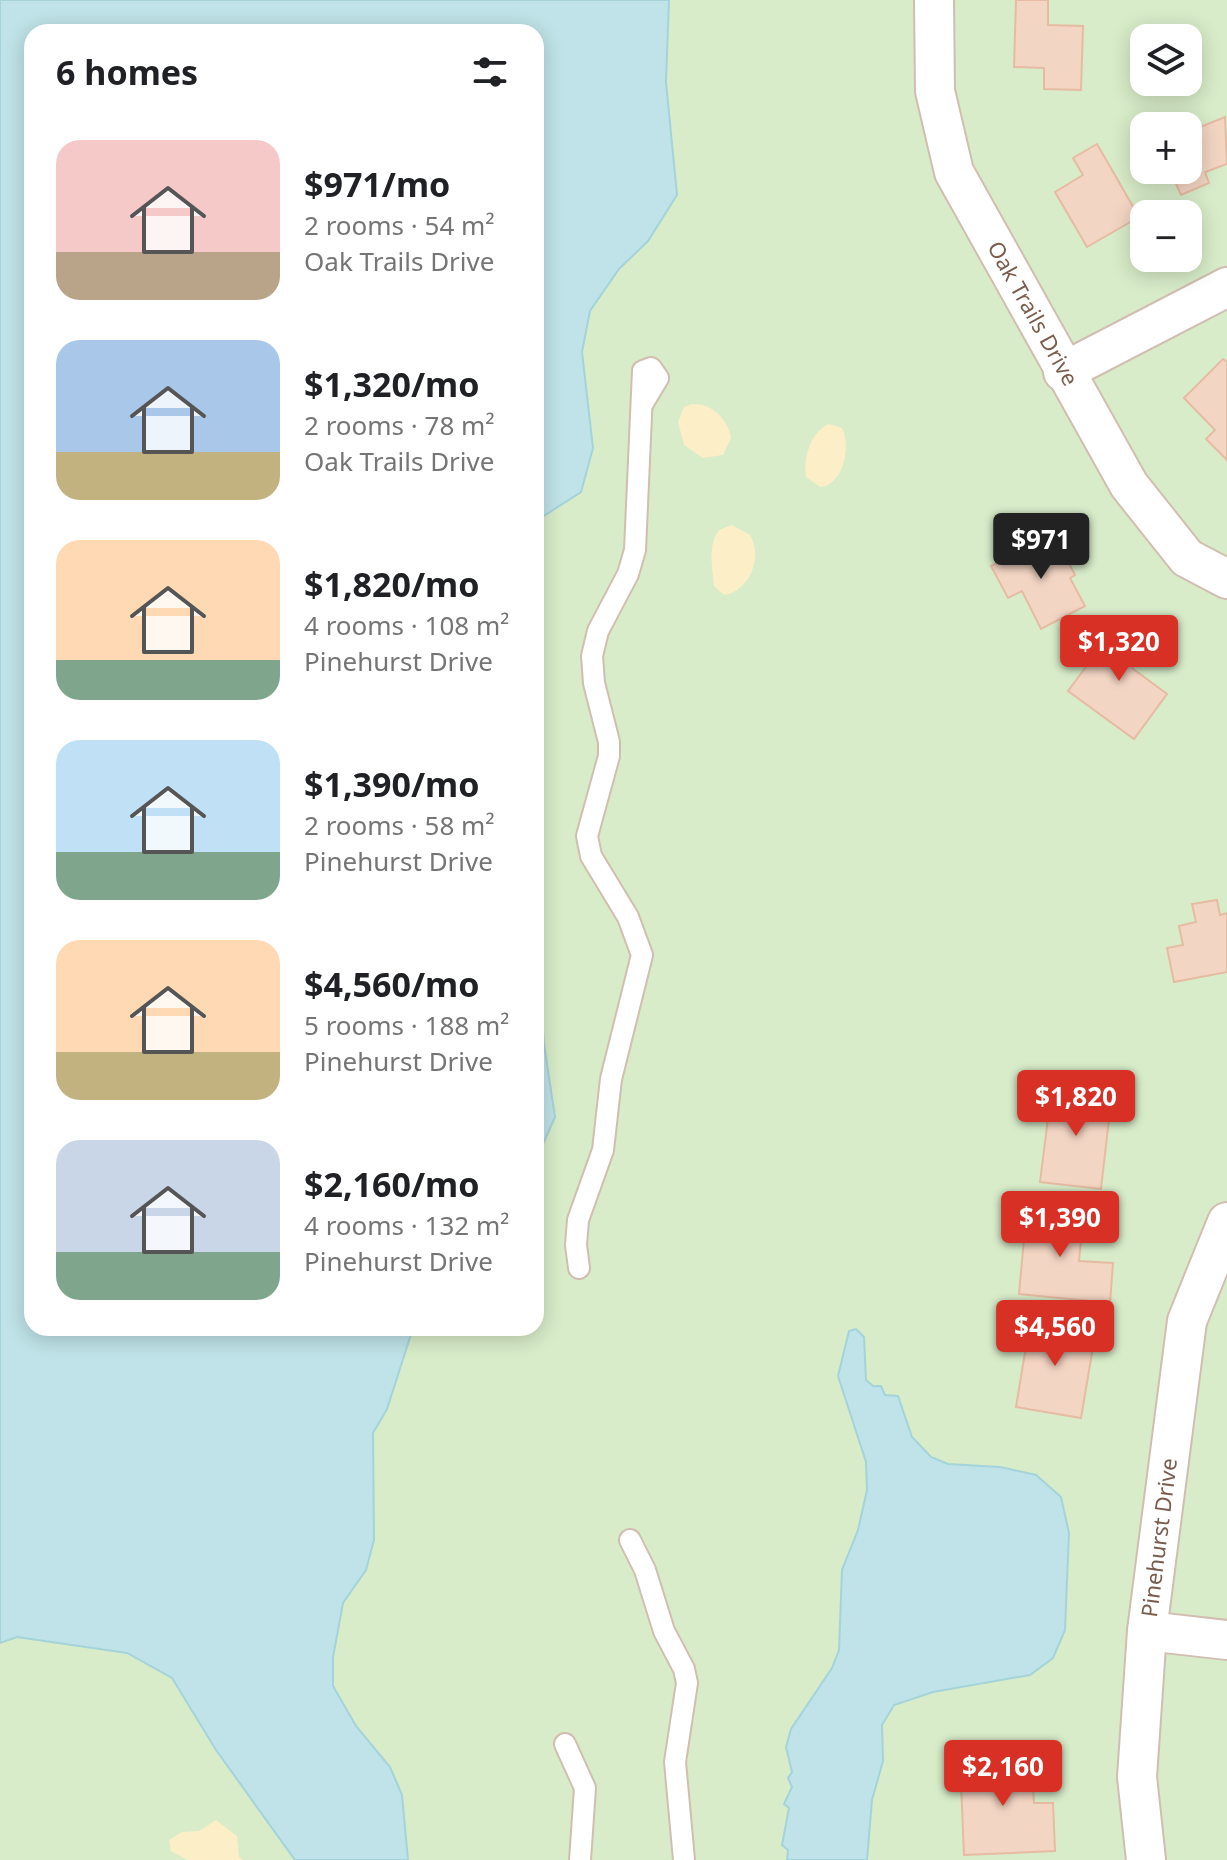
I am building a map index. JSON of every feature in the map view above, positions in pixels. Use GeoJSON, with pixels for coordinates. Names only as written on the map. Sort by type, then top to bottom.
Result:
{"type":"FeatureCollection","features":[{"type":"Feature","properties":{"kind":"street","name":"Oak Trails Drive"},"geometry":{"type":"LineString","coordinates":[[934,0],[935,91],[954,172],[1063,372],[1129,485],[1187,558],[1227,579]]}},
{"type":"Feature","properties":{"kind":"street"},"geometry":{"type":"LineString","coordinates":[[1063,372],[1227,287]]}},
{"type":"Feature","properties":{"kind":"street","name":"Pinehurst Drive"},"geometry":{"type":"LineString","coordinates":[[1146,1860],[1137,1777],[1147,1631],[1187,1321],[1227,1222]]}},
{"type":"Feature","properties":{"kind":"street"},"geometry":{"type":"LineString","coordinates":[[1147,1631],[1227,1640]]}},
{"type":"Feature","properties":{"kind":"lane"},"geometry":{"type":"LineString","coordinates":[[579,1268],[576,1245],[578,1220],[603,1150],[611,1079],[642,955],[628,917],[595,867],[587,836],[609,756],[609,742],[594,683],[592,656],[598,631],[628,574],[635,550],[643,403]]}},
{"type":"Feature","properties":{"kind":"lane"},"geometry":{"type":"LineString","coordinates":[[630,1540],[645,1570],[664,1631],[684,1669],[687,1683],[675,1762],[684,1860]]}},
{"type":"Feature","properties":{"kind":"lane"},"geometry":{"type":"LineString","coordinates":[[565,1744],[585,1788],[580,1860]]}},
{"type":"Feature","properties":{"kind":"green space"},"geometry":{"type":"Polygon","coordinates":[[[0,0],[1227,0],[1227,1860],[0,1860],[0,0]]]}},
{"type":"Feature","properties":{"kind":"sand"},"geometry":{"type":"Polygon","coordinates":[[[692,404],[712,409],[726,425],[731,438],[723,455],[703,458],[684,445],[678,422],[684,407],[692,404]]]}},
{"type":"Feature","properties":{"kind":"sand"},"geometry":{"type":"Polygon","coordinates":[[[829,424],[842,428],[845,454],[835,479],[820,487],[806,477],[806,462],[809,447],[817,433],[829,424]]]}},
{"type":"Feature","properties":{"kind":"sand"},"geometry":{"type":"Polygon","coordinates":[[[732,525],[750,535],[754,544],[754,563],[752,572],[741,587],[724,595],[714,586],[712,550],[719,530],[732,525]]]}},
{"type":"Feature","properties":{"kind":"sand"},"geometry":{"type":"Polygon","coordinates":[[[216,1820],[237,1836],[239,1857],[243,1860],[188,1860],[171,1851],[169,1840],[182,1832],[199,1831],[216,1820]]]}},
{"type":"Feature","properties":{"kind":"water"},"geometry":{"type":"Polygon","coordinates":[[[0,0],[669,0],[666,82],[677,195],[648,241],[619,269],[590,311],[582,352],[593,448],[581,492],[544,516],[544,24],[24,24],[24,1336],[410,1336],[387,1409],[373,1433],[374,1540],[366,1570],[343,1603],[333,1657],[333,1686],[356,1726],[390,1767],[402,1795],[408,1860],[295,1860],[216,1750],[172,1678],[127,1653],[17,1637],[0,1643],[0,0]]]}},
{"type":"Feature","properties":{"kind":"water"},"geometry":{"type":"Polygon","coordinates":[[[544,1044],[555,1117],[544,1142],[544,1044]]]}},
{"type":"Feature","properties":{"kind":"water"},"geometry":{"type":"Polygon","coordinates":[[[856,1329],[864,1337],[866,1380],[873,1386],[881,1386],[885,1395],[898,1396],[912,1437],[931,1457],[948,1464],[1000,1467],[1036,1475],[1061,1497],[1069,1533],[1065,1630],[1053,1658],[1030,1675],[933,1692],[894,1705],[882,1725],[883,1761],[872,1800],[867,1860],[787,1860],[788,1850],[782,1845],[789,1808],[784,1804],[792,1787],[788,1778],[792,1772],[786,1747],[791,1729],[832,1668],[839,1650],[842,1570],[858,1530],[867,1490],[866,1462],[838,1376],[849,1331],[856,1329]]]}},
{"type":"Feature","properties":{"kind":"building"},"geometry":{"type":"Polygon","coordinates":[[[1016,0],[1048,0],[1048,25],[1083,26],[1081,90],[1044,89],[1044,68],[1014,67],[1016,0]]]}},
{"type":"Feature","properties":{"kind":"building"},"geometry":{"type":"Polygon","coordinates":[[[1225,117],[1227,164],[1205,172],[1209,183],[1181,195],[1176,184],[1202,184],[1202,126],[1225,117]]]}},
{"type":"Feature","properties":{"kind":"building"},"geometry":{"type":"Polygon","coordinates":[[[1097,144],[1130,201],[1130,222],[1087,247],[1055,192],[1083,175],[1073,158],[1097,144]]]}},
{"type":"Feature","properties":{"kind":"building"},"geometry":{"type":"Polygon","coordinates":[[[1223,359],[1227,362],[1227,460],[1206,439],[1215,430],[1184,398],[1223,359]]]}},
{"type":"Feature","properties":{"kind":"building"},"geometry":{"type":"Polygon","coordinates":[[[1054,534],[1075,575],[1070,578],[1085,606],[1041,629],[1022,591],[1008,598],[991,566],[1054,534]]]}},
{"type":"Feature","properties":{"kind":"building"},"geometry":{"type":"Polygon","coordinates":[[[1120,621],[1151,643],[1132,668],[1167,694],[1134,739],[1068,691],[1120,621]]]}},
{"type":"Feature","properties":{"kind":"building"},"geometry":{"type":"Polygon","coordinates":[[[1217,900],[1220,915],[1227,913],[1227,972],[1174,982],[1167,948],[1183,945],[1179,926],[1196,922],[1192,904],[1217,900]]]}},
{"type":"Feature","properties":{"kind":"building"},"geometry":{"type":"Polygon","coordinates":[[[1052,1086],[1112,1093],[1101,1189],[1040,1182],[1052,1086]]]}},
{"type":"Feature","properties":{"kind":"building"},"geometry":{"type":"Polygon","coordinates":[[[1027,1206],[1084,1211],[1079,1261],[1113,1263],[1110,1303],[1019,1294],[1027,1206]]]}},
{"type":"Feature","properties":{"kind":"building"},"geometry":{"type":"Polygon","coordinates":[[[1031,1316],[1085,1325],[1082,1345],[1093,1347],[1081,1418],[1016,1407],[1031,1316]]]}},
{"type":"Feature","properties":{"kind":"building"},"geometry":{"type":"Polygon","coordinates":[[[1031,1756],[1034,1803],[1053,1803],[1055,1851],[964,1855],[960,1759],[1031,1756]]]}}]}
